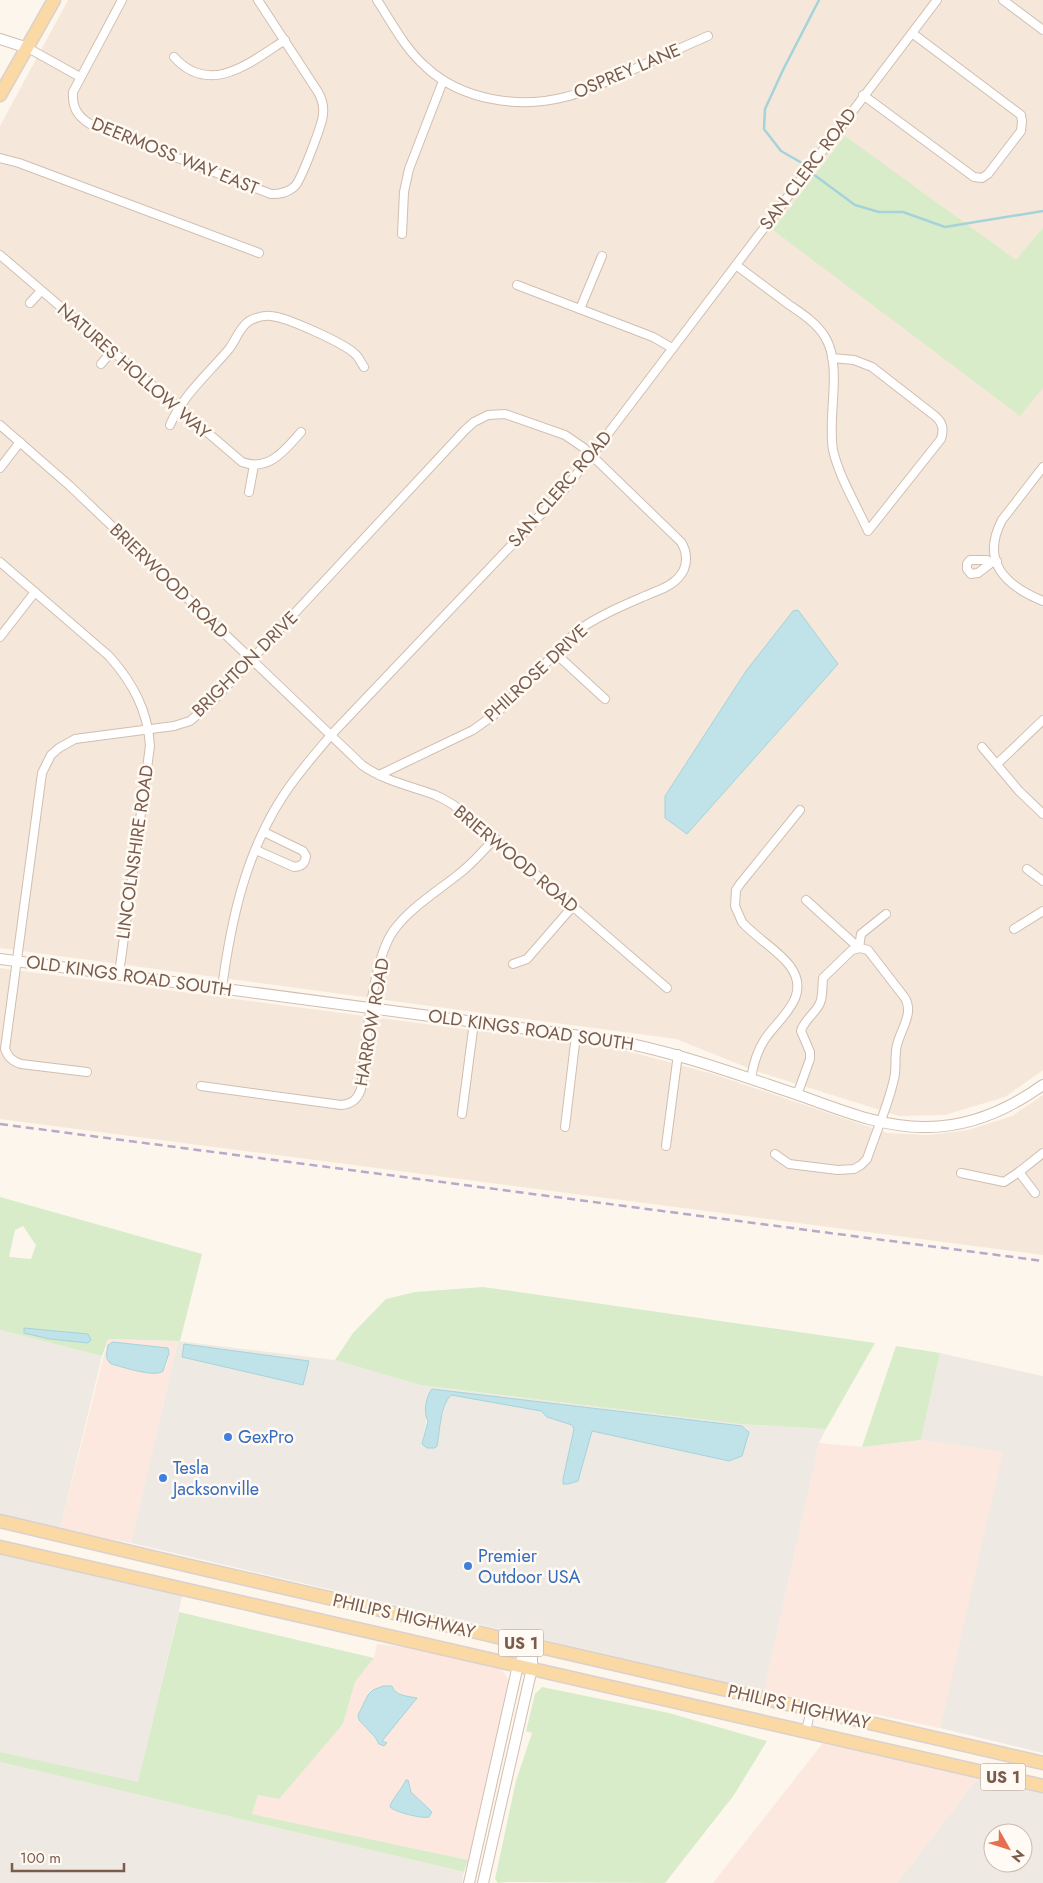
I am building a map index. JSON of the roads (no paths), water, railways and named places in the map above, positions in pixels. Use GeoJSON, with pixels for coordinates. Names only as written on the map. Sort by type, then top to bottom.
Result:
{"type":"FeatureCollection","features":[{"type":"Feature","properties":{"kind":"main road"},"geometry":{"type":"LineString","coordinates":[[0,95],[54,0]]}},
{"type":"Feature","properties":{"kind":"main road","name":"PHILIPS HIGHWAY"},"geometry":{"type":"LineString","coordinates":[[0,1521],[532,1646],[1043,1763]]}},
{"type":"Feature","properties":{"kind":"main road","name":"PHILIPS HIGHWAY"},"geometry":{"type":"LineString","coordinates":[[0,1546],[1043,1786]]}},
{"type":"Feature","properties":{"kind":"main road"},"geometry":{"type":"LineString","coordinates":[[171,1585],[190,1566]]}},
{"type":"Feature","properties":{"kind":"main road"},"geometry":{"type":"LineString","coordinates":[[386,1634],[391,1613]]}},
{"type":"Feature","properties":{"kind":"main road"},"geometry":{"type":"LineString","coordinates":[[962,1767],[967,1745]]}},
{"type":"Feature","properties":{"kind":"street"},"geometry":{"type":"LineString","coordinates":[[0,39],[28,48],[80,77],[122,0]]}},
{"type":"Feature","properties":{"kind":"street"},"geometry":{"type":"LineString","coordinates":[[174,57],[184,68],[201,74],[226,74],[242,67],[285,40],[258,0]]}},
{"type":"Feature","properties":{"kind":"street","name":"OSPREY LANE"},"geometry":{"type":"LineString","coordinates":[[377,0],[409,49],[425,67],[443,81],[479,96],[502,100],[545,101],[586,91],[708,36]]}},
{"type":"Feature","properties":{"kind":"street","name":"SAN CLERC ROAD"},"geometry":{"type":"LineString","coordinates":[[222,988],[233,919],[242,885],[264,832],[285,794],[304,767],[331,736],[563,491],[592,456],[937,0]]}},
{"type":"Feature","properties":{"kind":"street"},"geometry":{"type":"LineString","coordinates":[[1003,0],[1043,30]]}},
{"type":"Feature","properties":{"kind":"street"},"geometry":{"type":"LineString","coordinates":[[863,96],[974,177],[982,178],[988,174],[1021,131],[1022,121],[1020,115],[912,33]]}},
{"type":"Feature","properties":{"kind":"street","name":"DEERMOSS WAY EAST"},"geometry":{"type":"LineString","coordinates":[[80,77],[73,92],[73,103],[80,116],[90,124],[270,194],[285,193],[299,182],[324,115],[323,105],[318,92],[285,40]]}},
{"type":"Feature","properties":{"kind":"street"},"geometry":{"type":"LineString","coordinates":[[402,234],[404,192],[409,169],[443,81]]}},
{"type":"Feature","properties":{"kind":"street"},"geometry":{"type":"LineString","coordinates":[[0,158],[38,170],[259,253]]}},
{"type":"Feature","properties":{"kind":"street","name":"NATURES HOLLOW WAY"},"geometry":{"type":"LineString","coordinates":[[0,256],[236,459],[254,465]]}},
{"type":"Feature","properties":{"kind":"street"},"geometry":{"type":"LineString","coordinates":[[580,309],[602,256]]}},
{"type":"Feature","properties":{"kind":"street"},"geometry":{"type":"LineString","coordinates":[[736,265],[816,326],[825,337],[832,358],[832,435],[834,452],[840,472],[868,531],[941,439],[943,431],[941,422],[935,416],[872,367],[854,360],[832,358]]}},
{"type":"Feature","properties":{"kind":"street"},"geometry":{"type":"LineString","coordinates":[[517,285],[653,337],[672,348]]}},
{"type":"Feature","properties":{"kind":"street"},"geometry":{"type":"LineString","coordinates":[[30,302],[41,291]]}},
{"type":"Feature","properties":{"kind":"street"},"geometry":{"type":"LineString","coordinates":[[170,425],[177,408],[230,347],[240,331],[248,322],[260,317],[271,316],[282,319],[326,337],[355,354],[364,367]]}},
{"type":"Feature","properties":{"kind":"street"},"geometry":{"type":"LineString","coordinates":[[101,364],[112,351]]}},
{"type":"Feature","properties":{"kind":"street","name":"BRIGHTON DRIVE"},"geometry":{"type":"LineString","coordinates":[[87,1072],[21,1064],[8,1056],[5,1049],[42,773],[46,764],[59,748],[75,739],[174,726],[190,721],[207,708],[465,430],[474,422],[488,415],[505,414],[517,417],[565,435],[584,448],[681,542],[685,548],[685,564]]}},
{"type":"Feature","properties":{"kind":"street","name":"BRIERWOOD ROAD"},"geometry":{"type":"LineString","coordinates":[[0,425],[70,486],[362,765],[379,775],[436,796],[454,805],[495,838],[667,988]]}},
{"type":"Feature","properties":{"kind":"street"},"geometry":{"type":"LineString","coordinates":[[249,492],[254,465],[266,463],[276,458],[301,432]]}},
{"type":"Feature","properties":{"kind":"street"},"geometry":{"type":"LineString","coordinates":[[0,468],[20,442]]}},
{"type":"Feature","properties":{"kind":"street"},"geometry":{"type":"LineString","coordinates":[[1043,467],[1005,516],[998,528],[994,548],[994,562],[1014,587],[1043,601]]}},
{"type":"Feature","properties":{"kind":"street","name":"LINCOLNSHIRE ROAD"},"geometry":{"type":"LineString","coordinates":[[0,562],[109,656],[133,687],[142,705],[149,730],[150,746],[119,974]]}},
{"type":"Feature","properties":{"kind":"street","name":"PHILROSE DRIVE"},"geometry":{"type":"LineString","coordinates":[[379,775],[473,730],[485,722],[498,712],[577,631],[591,620],[672,584],[683,572],[685,564]]}},
{"type":"Feature","properties":{"kind":"street"},"geometry":{"type":"LineString","coordinates":[[0,637],[35,592]]}},
{"type":"Feature","properties":{"kind":"street"},"geometry":{"type":"LineString","coordinates":[[555,653],[604,699]]}},
{"type":"Feature","properties":{"kind":"street"},"geometry":{"type":"LineString","coordinates":[[997,764],[1043,720]]}},
{"type":"Feature","properties":{"kind":"street"},"geometry":{"type":"LineString","coordinates":[[982,747],[1018,791],[1043,814]]}},
{"type":"Feature","properties":{"kind":"street"},"geometry":{"type":"LineString","coordinates":[[751,1079],[765,1039],[791,1007],[797,988],[793,971],[786,961],[742,922],[737,914],[735,900],[740,884],[800,810]]}},
{"type":"Feature","properties":{"kind":"street"},"geometry":{"type":"LineString","coordinates":[[256,850],[294,867],[305,863],[306,856],[303,851],[264,832]]}},
{"type":"Feature","properties":{"kind":"street","name":"HARROW ROAD"},"geometry":{"type":"LineString","coordinates":[[201,1086],[341,1105],[358,1097],[361,1089],[379,964],[386,941],[395,928],[424,900],[473,862],[495,838]]}},
{"type":"Feature","properties":{"kind":"street"},"geometry":{"type":"LineString","coordinates":[[1027,869],[1043,881]]}},
{"type":"Feature","properties":{"kind":"street"},"geometry":{"type":"LineString","coordinates":[[806,900],[859,948]]}},
{"type":"Feature","properties":{"kind":"street"},"geometry":{"type":"LineString","coordinates":[[513,964],[526,960],[573,906]]}},
{"type":"Feature","properties":{"kind":"street"},"geometry":{"type":"LineString","coordinates":[[1014,929],[1043,911]]}},
{"type":"Feature","properties":{"kind":"street"},"geometry":{"type":"LineString","coordinates":[[859,948],[861,934],[886,914]]}},
{"type":"Feature","properties":{"kind":"street"},"geometry":{"type":"LineString","coordinates":[[775,1154],[789,1164],[838,1170],[854,1169],[867,1158],[895,1078],[896,1049],[909,1012],[908,1003],[868,950],[859,948],[852,950],[823,978],[822,996],[819,1005],[802,1026],[802,1036],[810,1052],[810,1059],[797,1095]]}},
{"type":"Feature","properties":{"kind":"street","name":"OLD KINGS ROAD SOUTH"},"geometry":{"type":"LineString","coordinates":[[0,959],[630,1043],[678,1054],[880,1122],[926,1127],[973,1121],[1009,1107],[1042,1089]]}},
{"type":"Feature","properties":{"kind":"street"},"geometry":{"type":"LineString","coordinates":[[462,1114],[474,1022]]}},
{"type":"Feature","properties":{"kind":"street"},"geometry":{"type":"LineString","coordinates":[[565,1126],[576,1035]]}},
{"type":"Feature","properties":{"kind":"street"},"geometry":{"type":"LineString","coordinates":[[666,1146],[678,1054]]}},
{"type":"Feature","properties":{"kind":"street"},"geometry":{"type":"LineString","coordinates":[[961,1173],[1004,1182],[1043,1153]]}},
{"type":"Feature","properties":{"kind":"street"},"geometry":{"type":"LineString","coordinates":[[1019,1172],[1035,1193]]}},
{"type":"Feature","properties":{"kind":"street"},"geometry":{"type":"LineString","coordinates":[[469,1883],[518,1665],[532,1646]]}},
{"type":"Feature","properties":{"kind":"street"},"geometry":{"type":"LineString","coordinates":[[483,1883],[532,1668],[532,1646]]}},
{"type":"Feature","properties":{"kind":"street"},"geometry":{"type":"LineString","coordinates":[[806,1731],[811,1710]]}},
{"type":"Feature","properties":{"kind":"water"},"geometry":{"type":"Polygon","coordinates":[[[798,610],[838,664],[687,834],[665,818],[665,796],[746,671],[793,611],[798,610]]]}},
{"type":"Feature","properties":{"kind":"water"},"geometry":{"type":"Polygon","coordinates":[[[24,1328],[88,1334],[91,1340],[88,1343],[50,1339],[24,1333],[24,1328]]]}},
{"type":"Feature","properties":{"kind":"water"},"geometry":{"type":"Polygon","coordinates":[[[113,1342],[168,1348],[169,1353],[163,1371],[159,1373],[146,1373],[111,1364],[107,1360],[107,1353],[108,1345],[113,1342]]]}},
{"type":"Feature","properties":{"kind":"water"},"geometry":{"type":"Polygon","coordinates":[[[184,1344],[309,1361],[303,1385],[182,1357],[184,1344]]]}},
{"type":"Feature","properties":{"kind":"water"},"geometry":{"type":"Polygon","coordinates":[[[432,1389],[742,1426],[749,1432],[742,1456],[729,1461],[592,1431],[578,1481],[563,1484],[574,1429],[572,1425],[547,1417],[541,1411],[451,1395],[443,1412],[437,1446],[435,1448],[427,1448],[422,1444],[428,1421],[426,1418],[426,1405],[432,1389]]]}},
{"type":"Feature","properties":{"kind":"water"},"geometry":{"type":"Polygon","coordinates":[[[383,1686],[392,1686],[399,1694],[417,1698],[382,1741],[387,1743],[384,1746],[379,1744],[359,1720],[358,1715],[368,1695],[373,1690],[383,1686]]]}},
{"type":"Feature","properties":{"kind":"water"},"geometry":{"type":"Polygon","coordinates":[[[406,1780],[408,1780],[411,1792],[432,1812],[429,1817],[409,1815],[390,1807],[406,1780]]]}},
{"type":"Feature","properties":{"kind":"waterway"},"geometry":{"type":"LineString","coordinates":[[802,163],[781,151],[764,129],[765,109],[819,0]]}},
{"type":"Feature","properties":{"kind":"waterway"},"geometry":{"type":"LineString","coordinates":[[813,174],[855,205],[879,212],[903,212],[945,227],[1043,211]]}},
{"type":"Feature","properties":{"kind":"railway"},"geometry":{"type":"LineString","coordinates":[[0,1124],[1043,1261]]}},
{"type":"Feature","properties":{"kind":"place","name":"GexPro"},"geometry":{"type":"Point","coordinates":[228,1437]}},
{"type":"Feature","properties":{"kind":"place","name":"Tesla Jacksonville"},"geometry":{"type":"Point","coordinates":[163,1478]}},
{"type":"Feature","properties":{"kind":"place","name":"Premier Outdoor USA"},"geometry":{"type":"Point","coordinates":[468,1566]}}]}
